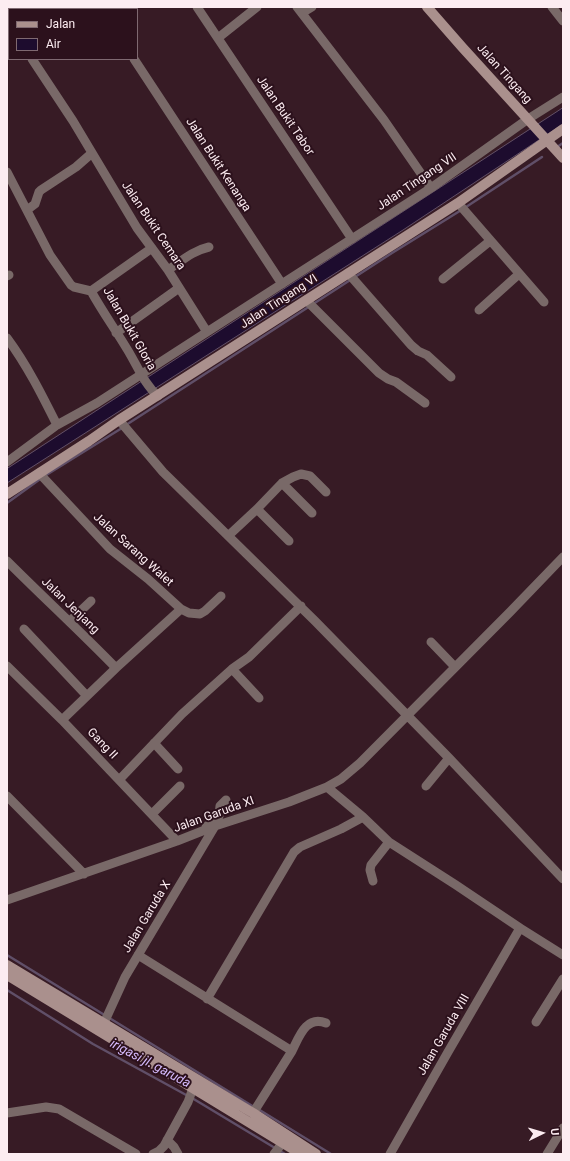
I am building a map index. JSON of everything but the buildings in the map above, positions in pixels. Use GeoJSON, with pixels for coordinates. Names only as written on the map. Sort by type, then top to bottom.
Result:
{"type":"FeatureCollection","features":[{"type":"Feature","properties":{"kind":"main road","name":"Jalan Tingang"},"geometry":{"type":"LineString","coordinates":[[427,7],[563,158]]}},
{"type":"Feature","properties":{"kind":"main road","name":"Jalan Tingang VI"},"geometry":{"type":"LineString","coordinates":[[7,494],[90,441],[155,393],[306,300],[458,203],[545,138],[563,129]]}},
{"type":"Feature","properties":{"kind":"main road"},"geometry":{"type":"LineString","coordinates":[[7,965],[252,1113],[280,1147],[316,1154]]}},
{"type":"Feature","properties":{"kind":"main road"},"geometry":{"type":"LineString","coordinates":[[7,976],[191,1095],[280,1147],[301,1154]]}},
{"type":"Feature","properties":{"kind":"street","name":"Jalan Bukit Tabor"},"geometry":{"type":"LineString","coordinates":[[197,7],[352,239]]}},
{"type":"Feature","properties":{"kind":"street"},"geometry":{"type":"LineString","coordinates":[[218,38],[257,7]]}},
{"type":"Feature","properties":{"kind":"street"},"geometry":{"type":"LineString","coordinates":[[312,7],[300,10],[384,120],[431,188]]}},
{"type":"Feature","properties":{"kind":"street"},"geometry":{"type":"LineString","coordinates":[[557,9],[563,21]]}},
{"type":"Feature","properties":{"kind":"street","name":"Jalan Bukit Cemara"},"geometry":{"type":"LineString","coordinates":[[33,60],[73,121],[137,228],[168,270],[207,332]]}},
{"type":"Feature","properties":{"kind":"street","name":"Jalan Bukit Kenanga"},"geometry":{"type":"LineString","coordinates":[[135,60],[282,284]]}},
{"type":"Feature","properties":{"kind":"street","name":"Jalan Tingang VII"},"geometry":{"type":"LineString","coordinates":[[282,284],[531,123],[563,97]]}},
{"type":"Feature","properties":{"kind":"street"},"geometry":{"type":"LineString","coordinates":[[27,210],[35,204],[41,190],[76,167],[92,153]]}},
{"type":"Feature","properties":{"kind":"street"},"geometry":{"type":"LineString","coordinates":[[7,172],[50,255],[71,285],[91,291]]}},
{"type":"Feature","properties":{"kind":"street"},"geometry":{"type":"LineString","coordinates":[[458,203],[544,302]]}},
{"type":"Feature","properties":{"kind":"street"},"geometry":{"type":"LineString","coordinates":[[443,279],[490,241]]}},
{"type":"Feature","properties":{"kind":"street"},"geometry":{"type":"LineString","coordinates":[[168,270],[198,249],[210,246]]}},
{"type":"Feature","properties":{"kind":"street","name":"Jalan Bukit Gloria"},"geometry":{"type":"LineString","coordinates":[[152,248],[91,291],[116,334],[155,393]]}},
{"type":"Feature","properties":{"kind":"street"},"geometry":{"type":"LineString","coordinates":[[348,273],[411,345],[418,351],[427,355],[451,377]]}},
{"type":"Feature","properties":{"kind":"street"},"geometry":{"type":"LineString","coordinates":[[479,310],[519,274]]}},
{"type":"Feature","properties":{"kind":"street"},"geometry":{"type":"LineString","coordinates":[[7,462],[58,425],[144,377],[207,332],[282,284]]}},
{"type":"Feature","properties":{"kind":"street"},"geometry":{"type":"LineString","coordinates":[[116,334],[179,288]]}},
{"type":"Feature","properties":{"kind":"street"},"geometry":{"type":"LineString","coordinates":[[306,300],[379,373],[396,382],[425,403]]}},
{"type":"Feature","properties":{"kind":"street"},"geometry":{"type":"LineString","coordinates":[[7,338],[33,377],[58,425]]}},
{"type":"Feature","properties":{"kind":"street"},"geometry":{"type":"LineString","coordinates":[[119,420],[163,472],[300,606],[449,758],[563,878]]}},
{"type":"Feature","properties":{"kind":"street","name":"Jalan Sarang Walet"},"geometry":{"type":"LineString","coordinates":[[38,473],[110,549],[148,579],[181,609],[189,613],[200,614],[221,596]]}},
{"type":"Feature","properties":{"kind":"street"},"geometry":{"type":"LineString","coordinates":[[228,536],[282,483],[301,474],[310,476],[326,492]]}},
{"type":"Feature","properties":{"kind":"street"},"geometry":{"type":"LineString","coordinates":[[282,483],[312,513]]}},
{"type":"Feature","properties":{"kind":"street"},"geometry":{"type":"LineString","coordinates":[[257,509],[289,541]]}},
{"type":"Feature","properties":{"kind":"street","name":"Jalan Garuda XI"},"geometry":{"type":"LineString","coordinates":[[7,900],[198,834],[215,826],[289,802],[327,787],[350,772],[563,557]]}},
{"type":"Feature","properties":{"kind":"street","name":"Jalan Jenjang"},"geometry":{"type":"LineString","coordinates":[[7,560],[116,668]]}},
{"type":"Feature","properties":{"kind":"street"},"geometry":{"type":"LineString","coordinates":[[70,621],[91,602]]}},
{"type":"Feature","properties":{"kind":"street"},"geometry":{"type":"LineString","coordinates":[[119,780],[182,714],[232,669],[249,657],[300,606]]}},
{"type":"Feature","properties":{"kind":"street"},"geometry":{"type":"LineString","coordinates":[[62,720],[181,609]]}},
{"type":"Feature","properties":{"kind":"street"},"geometry":{"type":"LineString","coordinates":[[24,629],[87,696]]}},
{"type":"Feature","properties":{"kind":"street"},"geometry":{"type":"LineString","coordinates":[[431,642],[455,667]]}},
{"type":"Feature","properties":{"kind":"street","name":"Gang II"},"geometry":{"type":"LineString","coordinates":[[7,666],[62,720],[177,841]]}},
{"type":"Feature","properties":{"kind":"street"},"geometry":{"type":"LineString","coordinates":[[232,669],[259,698]]}},
{"type":"Feature","properties":{"kind":"street"},"geometry":{"type":"LineString","coordinates":[[154,743],[178,769]]}},
{"type":"Feature","properties":{"kind":"street"},"geometry":{"type":"LineString","coordinates":[[426,786],[449,758]]}},
{"type":"Feature","properties":{"kind":"street"},"geometry":{"type":"LineString","coordinates":[[152,814],[180,786]]}},
{"type":"Feature","properties":{"kind":"street"},"geometry":{"type":"LineString","coordinates":[[327,787],[363,817],[389,842],[563,955]]}},
{"type":"Feature","properties":{"kind":"street"},"geometry":{"type":"LineString","coordinates":[[7,796],[84,874]]}},
{"type":"Feature","properties":{"kind":"street"},"geometry":{"type":"LineString","coordinates":[[198,834],[219,816],[220,806],[226,800]]}},
{"type":"Feature","properties":{"kind":"street"},"geometry":{"type":"LineString","coordinates":[[207,999],[294,852],[300,847],[363,817]]}},
{"type":"Feature","properties":{"kind":"street","name":"Jalan Garuda X"},"geometry":{"type":"LineString","coordinates":[[104,1023],[121,985],[215,826]]}},
{"type":"Feature","properties":{"kind":"street"},"geometry":{"type":"LineString","coordinates":[[373,881],[370,870],[371,865],[389,842]]}},
{"type":"Feature","properties":{"kind":"street","name":"Jalan Garuda VIII"},"geometry":{"type":"LineString","coordinates":[[390,1154],[520,928]]}},
{"type":"Feature","properties":{"kind":"street"},"geometry":{"type":"LineString","coordinates":[[138,955],[292,1051]]}},
{"type":"Feature","properties":{"kind":"street"},"geometry":{"type":"LineString","coordinates":[[536,1022],[563,979]]}},
{"type":"Feature","properties":{"kind":"street"},"geometry":{"type":"LineString","coordinates":[[252,1113],[292,1051],[304,1029],[309,1024],[316,1021],[326,1023]]}},
{"type":"Feature","properties":{"kind":"street"},"geometry":{"type":"LineString","coordinates":[[153,1154],[162,1149],[191,1095]]}},
{"type":"Feature","properties":{"kind":"street"},"geometry":{"type":"LineString","coordinates":[[7,1113],[46,1108],[59,1109],[136,1154]]}},
{"type":"Feature","properties":{"kind":"street"},"geometry":{"type":"LineString","coordinates":[[547,1154],[563,1128]]}},
{"type":"Feature","properties":{"kind":"street"},"geometry":{"type":"LineString","coordinates":[[167,1140],[178,1154]]}},
{"type":"Feature","properties":{"kind":"water"},"geometry":{"type":"Polygon","coordinates":[[[563,108],[563,124],[403,230],[7,483],[7,469],[563,108]]]}},
{"type":"Feature","properties":{"kind":"waterway"},"geometry":{"type":"LineString","coordinates":[[557,147],[563,143]]}},
{"type":"Feature","properties":{"kind":"waterway"},"geometry":{"type":"LineString","coordinates":[[126,425],[542,157]]}},
{"type":"Feature","properties":{"kind":"waterway"},"geometry":{"type":"LineString","coordinates":[[7,503],[43,477],[122,428]]}},
{"type":"Feature","properties":{"kind":"waterway"},"geometry":{"type":"LineString","coordinates":[[7,955],[254,1107]]}},
{"type":"Feature","properties":{"kind":"waterway","name":"irigasi jl. garuda"},"geometry":{"type":"LineString","coordinates":[[7,990],[93,1044],[188,1096]]}},
{"type":"Feature","properties":{"kind":"waterway","name":"irigasi jl. garuda"},"geometry":{"type":"LineString","coordinates":[[192,1098],[275,1148]]}},
{"type":"Feature","properties":{"kind":"waterway"},"geometry":{"type":"LineString","coordinates":[[258,1109],[331,1154]]}},
{"type":"Feature","properties":{"kind":"waterway","name":"irigasi jl. garuda"},"geometry":{"type":"LineString","coordinates":[[280,1151],[285,1154]]}}]}
